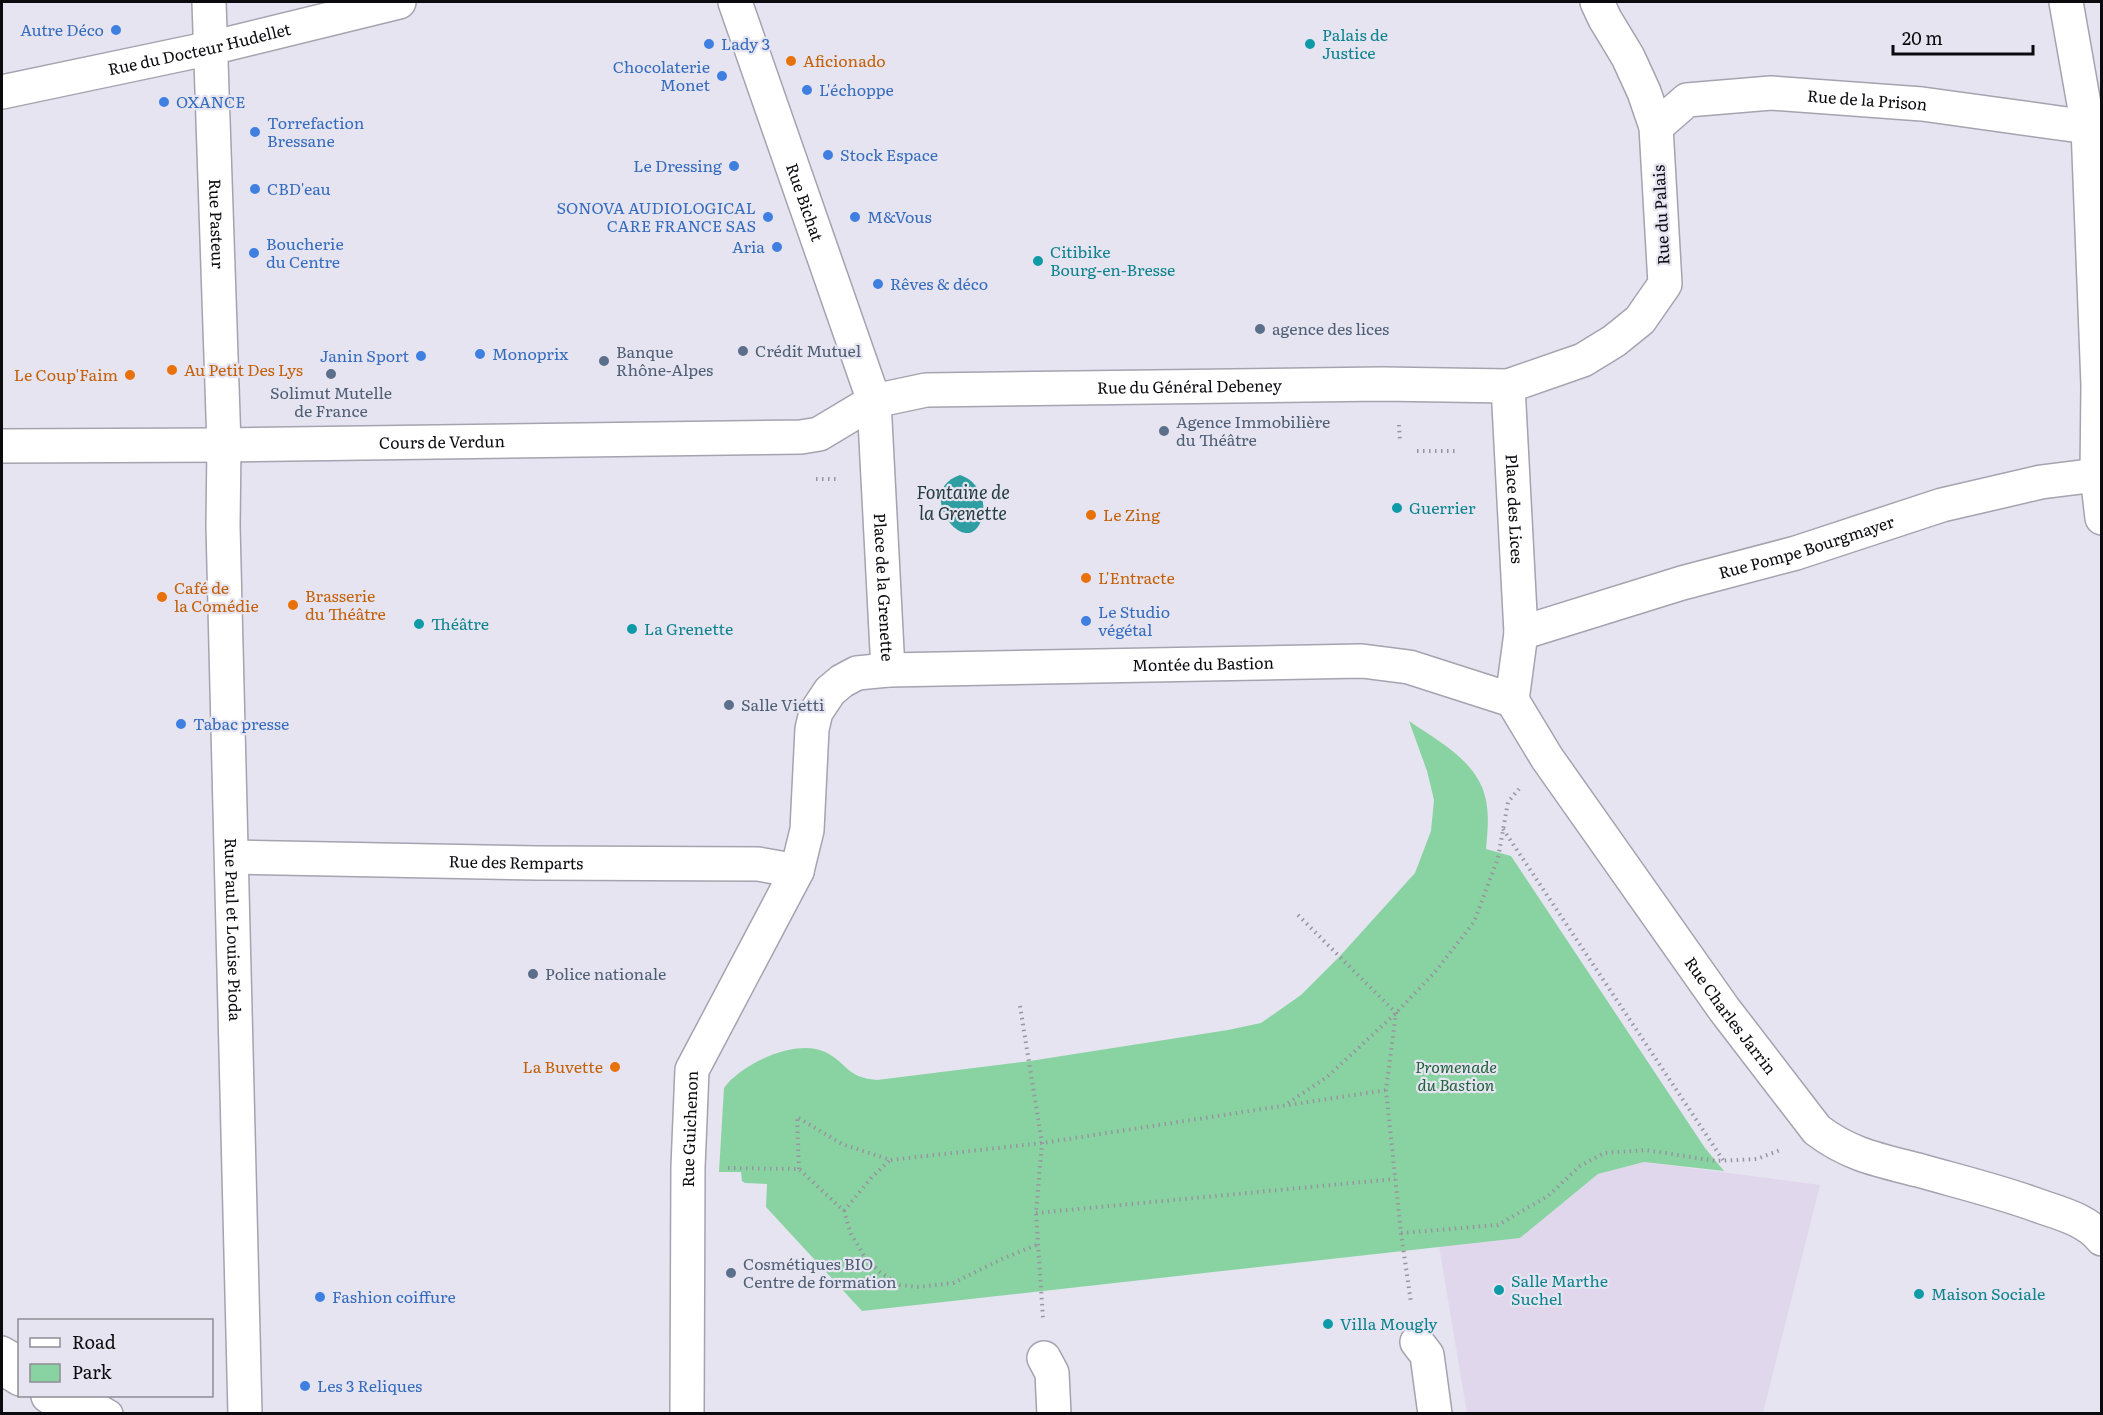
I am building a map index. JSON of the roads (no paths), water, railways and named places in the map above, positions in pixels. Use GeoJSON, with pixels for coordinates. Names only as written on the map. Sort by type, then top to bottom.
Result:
{"type":"FeatureCollection","features":[{"type":"Feature","properties":{"kind":"street","name":"Rue Pasteur"},"geometry":{"type":"LineString","coordinates":[[209,2],[224,446]]}},
{"type":"Feature","properties":{"kind":"street","name":"Rue du Docteur Hudellet"},"geometry":{"type":"LineString","coordinates":[[2,92],[211,48],[399,2]]}},
{"type":"Feature","properties":{"kind":"street","name":"Rue Bichat"},"geometry":{"type":"LineString","coordinates":[[735,2],[874,401]]}},
{"type":"Feature","properties":{"kind":"street","name":"Rue du Palais"},"geometry":{"type":"LineString","coordinates":[[1508,386],[1583,360],[1614,341],[1640,320],[1665,284],[1656,127],[1636,75],[1597,2]]}},
{"type":"Feature","properties":{"kind":"street"},"geometry":{"type":"LineString","coordinates":[[2066,2],[2088,127],[2100,385],[2097,475],[2102,518]]}},
{"type":"Feature","properties":{"kind":"street","name":"Rue de la Prison"},"geometry":{"type":"LineString","coordinates":[[1656,127],[1687,100],[1771,93],[1922,104],[2088,127]]}},
{"type":"Feature","properties":{"kind":"street","name":"Rue du Général Debeney"},"geometry":{"type":"LineString","coordinates":[[874,401],[926,390],[1382,384],[1508,386]]}},
{"type":"Feature","properties":{"kind":"street","name":"Place des Lices"},"geometry":{"type":"LineString","coordinates":[[1508,386],[1521,633]]}},
{"type":"Feature","properties":{"kind":"street","name":"Cours de Verdun"},"geometry":{"type":"LineString","coordinates":[[2,446],[224,446],[801,436],[819,434],[874,401]]}},
{"type":"Feature","properties":{"kind":"street","name":"Place de la Grenette"},"geometry":{"type":"LineString","coordinates":[[797,871],[807,830],[812,729],[816,712],[830,691],[842,681],[857,673],[888,670],[874,401]]}},
{"type":"Feature","properties":{"kind":"street","name":"Rue Paul et Louise Pioda"},"geometry":{"type":"LineString","coordinates":[[224,446],[222,470],[245,1413]]}},
{"type":"Feature","properties":{"kind":"street","name":"Rue Pompe Bourgmayer"},"geometry":{"type":"LineString","coordinates":[[1521,633],[1682,583],[1796,553],[1942,505],[2041,482],[2097,475]]}},
{"type":"Feature","properties":{"kind":"street"},"geometry":{"type":"LineString","coordinates":[[1512,700],[1521,633]]}},
{"type":"Feature","properties":{"kind":"street","name":"Montée du Bastion"},"geometry":{"type":"LineString","coordinates":[[888,670],[1362,661],[1409,667],[1512,700]]}},
{"type":"Feature","properties":{"kind":"street","name":"Rue Charles Jarrin"},"geometry":{"type":"LineString","coordinates":[[1512,700],[1547,758],[1724,1010],[1817,1130],[1835,1144],[1862,1155],[2015,1197],[2067,1216],[2099,1233]]}},
{"type":"Feature","properties":{"kind":"street","name":"Rue des Remparts"},"geometry":{"type":"LineString","coordinates":[[232,856],[538,863],[758,864],[797,871]]}},
{"type":"Feature","properties":{"kind":"street","name":"Rue Guichenon"},"geometry":{"type":"LineString","coordinates":[[687,1413],[688,1167],[692,1070],[797,871]]}},
{"type":"Feature","properties":{"kind":"street"},"geometry":{"type":"LineString","coordinates":[[1417,1342],[1427,1355],[1435,1413]]}},
{"type":"Feature","properties":{"kind":"street"},"geometry":{"type":"LineString","coordinates":[[1044,1358],[1052,1373],[1054,1413]]}},
{"type":"Feature","properties":{"kind":"street"},"geometry":{"type":"LineString","coordinates":[[2,1368],[18,1378]]}},
{"type":"Feature","properties":{"kind":"street"},"geometry":{"type":"LineString","coordinates":[[51,1397],[78,1413]]}},
{"type":"Feature","properties":{"kind":"lane"},"geometry":{"type":"LineString","coordinates":[[2,1350],[18,1359]]}},
{"type":"Feature","properties":{"kind":"lane"},"geometry":{"type":"LineString","coordinates":[[81,1397],[108,1413]]}},
{"type":"Feature","properties":{"kind":"water","name":"Fontaine de la Grenette"},"geometry":{"type":"Polygon","coordinates":[[[960,475],[977,487],[983,507],[981,521],[974,531],[964,533],[955,528],[947,519],[942,507],[941,494],[947,483],[960,475]]]}},
{"type":"Feature","properties":{"kind":"place","name":"Autre Déco"},"geometry":{"type":"Point","coordinates":[116,30]}},
{"type":"Feature","properties":{"kind":"place","name":"Lady 3"},"geometry":{"type":"Point","coordinates":[709,44]}},
{"type":"Feature","properties":{"kind":"place","name":"Palais de Justice"},"geometry":{"type":"Point","coordinates":[1310,44]}},
{"type":"Feature","properties":{"kind":"place","name":"Aficionado"},"geometry":{"type":"Point","coordinates":[791,61]}},
{"type":"Feature","properties":{"kind":"place","name":"Chocolaterie Monet"},"geometry":{"type":"Point","coordinates":[722,76]}},
{"type":"Feature","properties":{"kind":"place","name":"L'échoppe"},"geometry":{"type":"Point","coordinates":[807,90]}},
{"type":"Feature","properties":{"kind":"place","name":"OXANCE"},"geometry":{"type":"Point","coordinates":[164,102]}},
{"type":"Feature","properties":{"kind":"place","name":"Torrefaction Bressane"},"geometry":{"type":"Point","coordinates":[255,132]}},
{"type":"Feature","properties":{"kind":"place","name":"Stock Espace"},"geometry":{"type":"Point","coordinates":[828,155]}},
{"type":"Feature","properties":{"kind":"place","name":"Le Dressing"},"geometry":{"type":"Point","coordinates":[734,166]}},
{"type":"Feature","properties":{"kind":"place","name":"CBD'eau"},"geometry":{"type":"Point","coordinates":[255,189]}},
{"type":"Feature","properties":{"kind":"place","name":"SONOVA AUDIOLOGICAL CARE FRANCE SAS"},"geometry":{"type":"Point","coordinates":[768,217]}},
{"type":"Feature","properties":{"kind":"place","name":"M&Vous"},"geometry":{"type":"Point","coordinates":[855,217]}},
{"type":"Feature","properties":{"kind":"place","name":"Aria"},"geometry":{"type":"Point","coordinates":[777,247]}},
{"type":"Feature","properties":{"kind":"place","name":"Boucherie du Centre"},"geometry":{"type":"Point","coordinates":[254,253]}},
{"type":"Feature","properties":{"kind":"place","name":"Citibike Bourg-en-Bresse"},"geometry":{"type":"Point","coordinates":[1038,261]}},
{"type":"Feature","properties":{"kind":"place","name":"Rêves & déco"},"geometry":{"type":"Point","coordinates":[878,284]}},
{"type":"Feature","properties":{"kind":"place","name":"agence des lices"},"geometry":{"type":"Point","coordinates":[1260,329]}},
{"type":"Feature","properties":{"kind":"place","name":"Crédit Mutuel"},"geometry":{"type":"Point","coordinates":[743,351]}},
{"type":"Feature","properties":{"kind":"place","name":"Monoprix"},"geometry":{"type":"Point","coordinates":[480,354]}},
{"type":"Feature","properties":{"kind":"place","name":"Janin Sport"},"geometry":{"type":"Point","coordinates":[421,356]}},
{"type":"Feature","properties":{"kind":"place","name":"Banque Rhône-Alpes"},"geometry":{"type":"Point","coordinates":[604,361]}},
{"type":"Feature","properties":{"kind":"place","name":"Au Petit Des Lys"},"geometry":{"type":"Point","coordinates":[172,370]}},
{"type":"Feature","properties":{"kind":"place","name":"Solimut Mutelle de France"},"geometry":{"type":"Point","coordinates":[331,374]}},
{"type":"Feature","properties":{"kind":"place","name":"Le Coup'Faim"},"geometry":{"type":"Point","coordinates":[130,375]}},
{"type":"Feature","properties":{"kind":"place","name":"Agence Immobilière du Théâtre"},"geometry":{"type":"Point","coordinates":[1164,431]}},
{"type":"Feature","properties":{"kind":"place","name":"Guerrier"},"geometry":{"type":"Point","coordinates":[1397,508]}},
{"type":"Feature","properties":{"kind":"place","name":"Le Zing"},"geometry":{"type":"Point","coordinates":[1091,515]}},
{"type":"Feature","properties":{"kind":"place","name":"L'Entracte"},"geometry":{"type":"Point","coordinates":[1086,578]}},
{"type":"Feature","properties":{"kind":"place","name":"Café de la Comédie"},"geometry":{"type":"Point","coordinates":[162,597]}},
{"type":"Feature","properties":{"kind":"place","name":"Brasserie du Théâtre"},"geometry":{"type":"Point","coordinates":[293,605]}},
{"type":"Feature","properties":{"kind":"place","name":"Le Studio végétal"},"geometry":{"type":"Point","coordinates":[1086,621]}},
{"type":"Feature","properties":{"kind":"place","name":"Théâtre"},"geometry":{"type":"Point","coordinates":[419,624]}},
{"type":"Feature","properties":{"kind":"place","name":"La Grenette"},"geometry":{"type":"Point","coordinates":[632,629]}},
{"type":"Feature","properties":{"kind":"place","name":"Salle Vietti"},"geometry":{"type":"Point","coordinates":[729,705]}},
{"type":"Feature","properties":{"kind":"place","name":"Tabac presse"},"geometry":{"type":"Point","coordinates":[181,724]}},
{"type":"Feature","properties":{"kind":"place","name":"Police nationale"},"geometry":{"type":"Point","coordinates":[533,974]}},
{"type":"Feature","properties":{"kind":"place","name":"La Buvette"},"geometry":{"type":"Point","coordinates":[615,1067]}},
{"type":"Feature","properties":{"kind":"place","name":"Cosmétiques BIO Centre de formation"},"geometry":{"type":"Point","coordinates":[731,1273]}},
{"type":"Feature","properties":{"kind":"place","name":"Salle Marthe Suchel"},"geometry":{"type":"Point","coordinates":[1499,1290]}},
{"type":"Feature","properties":{"kind":"place","name":"Maison Sociale"},"geometry":{"type":"Point","coordinates":[1919,1294]}},
{"type":"Feature","properties":{"kind":"place","name":"Fashion coiffure"},"geometry":{"type":"Point","coordinates":[320,1297]}},
{"type":"Feature","properties":{"kind":"place","name":"Villa Mougly"},"geometry":{"type":"Point","coordinates":[1328,1324]}},
{"type":"Feature","properties":{"kind":"place","name":"Les 3 Reliques"},"geometry":{"type":"Point","coordinates":[305,1386]}},
{"type":"Feature","properties":{"kind":"park label","name":"Promenade du Bastion"},"geometry":{"type":"Point","coordinates":[1456,1076]}}]}
